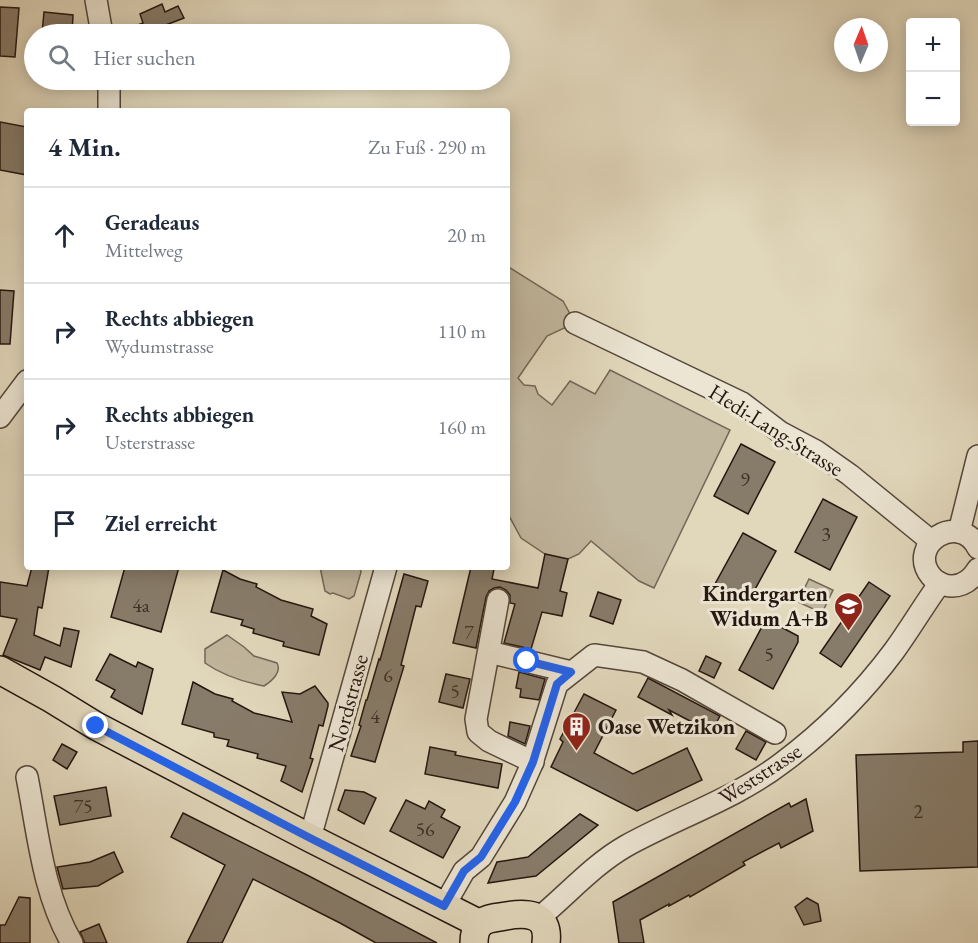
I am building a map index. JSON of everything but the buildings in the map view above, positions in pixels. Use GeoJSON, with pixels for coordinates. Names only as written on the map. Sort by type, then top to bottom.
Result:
{"type":"FeatureCollection","features":[{"type":"Feature","properties":{"kind":"main road"},"geometry":{"type":"LineString","coordinates":[[0,670],[96,726],[444,906],[477,933],[490,918],[525,914],[542,931]]}},
{"type":"Feature","properties":{"kind":"street"},"geometry":{"type":"LineString","coordinates":[[96,0],[100,24]]}},
{"type":"Feature","properties":{"kind":"street"},"geometry":{"type":"LineString","coordinates":[[109,90],[109,108]]}},
{"type":"Feature","properties":{"kind":"street","name":"Hedi-Lang-Strasse"},"geometry":{"type":"LineString","coordinates":[[575,323],[742,403],[780,432],[816,451],[850,475],[932,541]]}},
{"type":"Feature","properties":{"kind":"street"},"geometry":{"type":"LineString","coordinates":[[0,417],[24,385]]}},
{"type":"Feature","properties":{"kind":"street"},"geometry":{"type":"LineString","coordinates":[[959,532],[978,456]]}},
{"type":"Feature","properties":{"kind":"street"},"geometry":{"type":"LineString","coordinates":[[978,549],[968,536],[949,531],[932,541],[925,559],[932,577],[950,586],[961,585],[971,580],[978,571]]}},
{"type":"Feature","properties":{"kind":"street","name":"Nordstrasse"},"geometry":{"type":"LineString","coordinates":[[310,838],[385,570]]}},
{"type":"Feature","properties":{"kind":"street","name":"Weststrasse"},"geometry":{"type":"LineString","coordinates":[[542,931],[597,866],[624,847],[751,784],[781,764],[821,732],[855,699],[895,650],[940,583]]}},
{"type":"Feature","properties":{"kind":"street"},"geometry":{"type":"LineString","coordinates":[[498,600],[476,718],[478,732],[489,741],[533,762]]}},
{"type":"Feature","properties":{"kind":"street"},"geometry":{"type":"LineString","coordinates":[[489,652],[571,672]]}},
{"type":"Feature","properties":{"kind":"street"},"geometry":{"type":"LineString","coordinates":[[444,906],[464,871],[481,857],[515,802],[533,762],[557,684],[594,655],[643,662],[682,680],[775,733]]}},
{"type":"Feature","properties":{"kind":"street"},"geometry":{"type":"LineString","coordinates":[[27,777],[48,880],[64,930],[72,943]]}},
{"type":"Feature","properties":{"kind":"shaded area"},"geometry":{"type":"Polygon","coordinates":[[[510,268],[563,301],[575,323],[547,336],[518,378],[524,385],[535,386],[538,394],[552,405],[570,381],[595,394],[610,370],[730,430],[654,588],[639,581],[591,541],[579,554],[568,559],[545,554],[521,538],[510,518],[510,268]]]}},
{"type":"Feature","properties":{"kind":"shaded area"},"geometry":{"type":"Polygon","coordinates":[[[321,570],[360,570],[354,596],[349,599],[325,591],[321,570]]]}},
{"type":"Feature","properties":{"kind":"shaded area"},"geometry":{"type":"Polygon","coordinates":[[[809,579],[833,590],[822,613],[798,602],[809,579]]]}},
{"type":"Feature","properties":{"kind":"shaded area"},"geometry":{"type":"Polygon","coordinates":[[[227,635],[254,656],[277,663],[278,670],[273,679],[264,686],[241,680],[205,663],[205,649],[227,635]]]}},
{"type":"Feature","properties":{"kind":"place","name":"Kindergarten Widum A+B"},"geometry":{"type":"Point","coordinates":[849,632]}},
{"type":"Feature","properties":{"kind":"place","name":"Oase Wetzikon"},"geometry":{"type":"Point","coordinates":[577,752]}},
{"type":"Feature","properties":{"kind":"route"},"geometry":{"type":"LineString","coordinates":[[96,726],[444,906],[464,871],[481,857],[515,802],[533,762],[557,684],[571,672],[527,661]]}}]}
